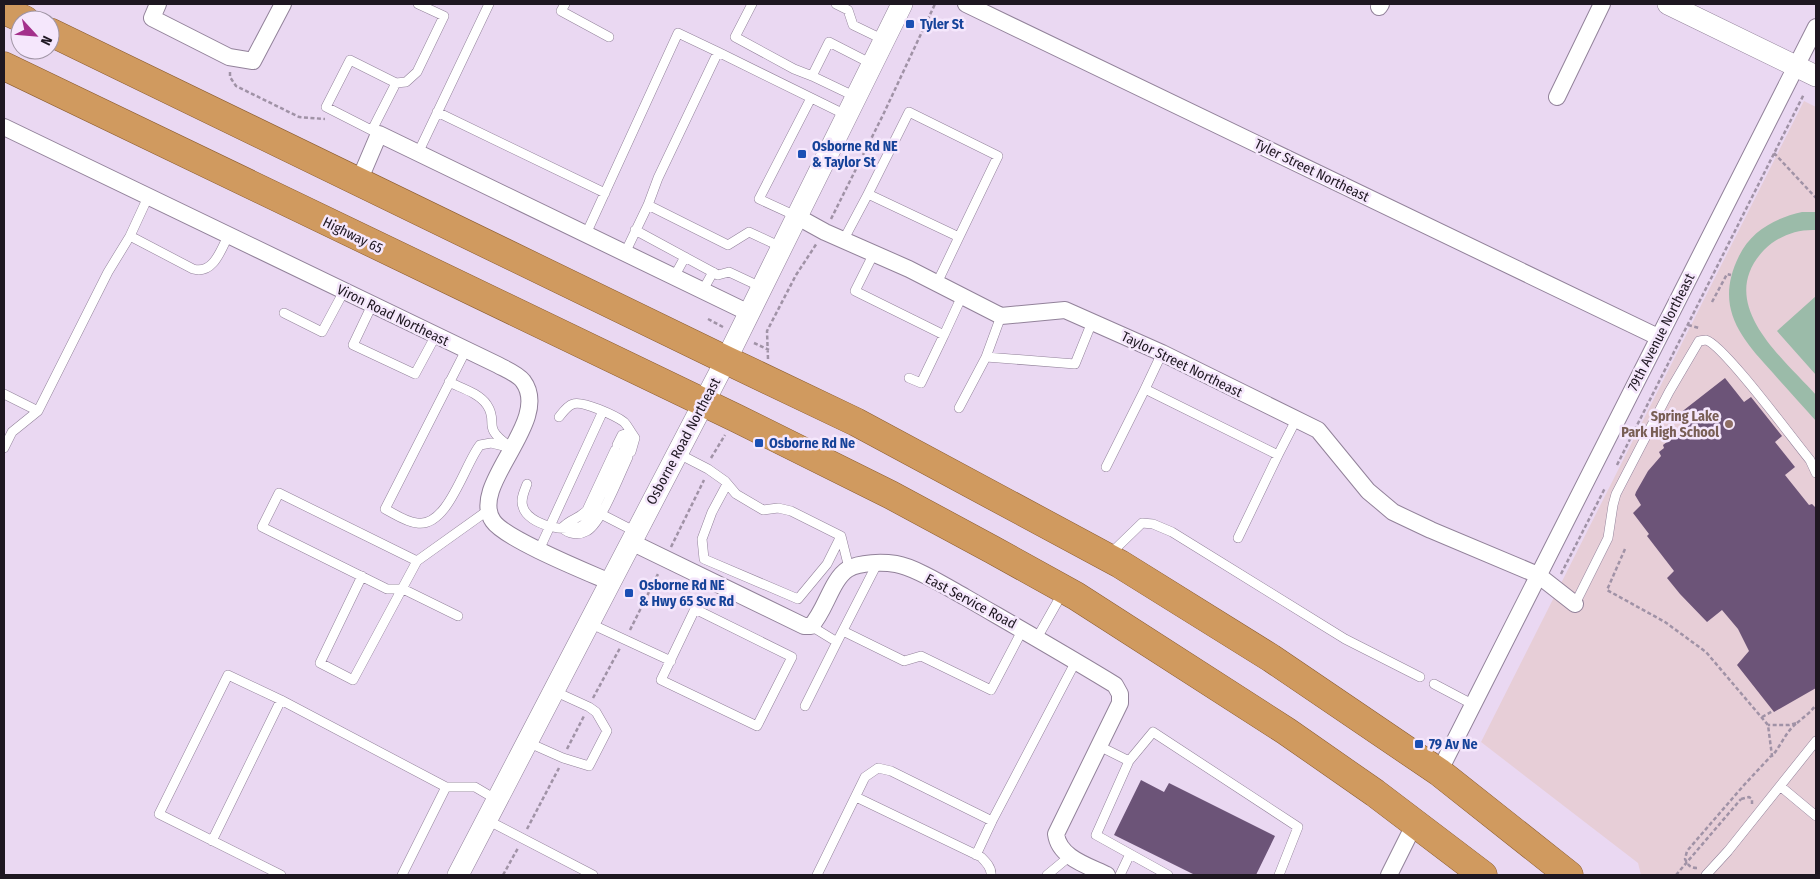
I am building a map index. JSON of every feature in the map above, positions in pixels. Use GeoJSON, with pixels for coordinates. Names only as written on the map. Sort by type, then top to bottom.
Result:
{"type":"FeatureCollection","features":[{"type":"Feature","properties":{"kind":"highway"},"geometry":{"type":"LineString","coordinates":[[60,37],[856,422],[1107,557],[1271,658],[1439,772],[1569,875]]}},
{"type":"Feature","properties":{"kind":"highway","name":"Highway 65"},"geometry":{"type":"LineString","coordinates":[[4,66],[704,402],[891,496],[1064,589],[1271,721],[1415,823],[1484,875]]}},
{"type":"Feature","properties":{"kind":"street"},"geometry":{"type":"LineString","coordinates":[[158,4],[152,18],[229,57],[253,61],[283,4]]}},
{"type":"Feature","properties":{"kind":"street","name":"Osborne Road Northeast"},"geometry":{"type":"LineString","coordinates":[[458,875],[726,360],[902,4]]}},
{"type":"Feature","properties":{"kind":"street","name":"Tyler Street Northeast"},"geometry":{"type":"LineString","coordinates":[[966,4],[1658,337]]}},
{"type":"Feature","properties":{"kind":"street"},"geometry":{"type":"LineString","coordinates":[[1557,96],[1602,4]]}},
{"type":"Feature","properties":{"kind":"street"},"geometry":{"type":"LineString","coordinates":[[1668,4],[1816,76]]}},
{"type":"Feature","properties":{"kind":"street","name":"79th Avenue Northeast"},"geometry":{"type":"LineString","coordinates":[[1439,772],[1816,27]]}},
{"type":"Feature","properties":{"kind":"street","name":"Viron Road Northeast"},"geometry":{"type":"LineString","coordinates":[[4,127],[498,365],[522,379],[528,388],[530,404],[526,421],[490,492],[488,511]]}},
{"type":"Feature","properties":{"kind":"street"},"geometry":{"type":"LineString","coordinates":[[359,181],[376,132],[749,313]]}},
{"type":"Feature","properties":{"kind":"street"},"geometry":{"type":"LineString","coordinates":[[796,216],[825,232],[844,239],[937,283],[1001,316]]}},
{"type":"Feature","properties":{"kind":"street","name":"Taylor Street Northeast"},"geometry":{"type":"LineString","coordinates":[[1001,316],[1065,310],[1162,353],[1318,430],[1368,491],[1393,512],[1538,576],[1575,604]]}},
{"type":"Feature","properties":{"kind":"street"},"geometry":{"type":"LineString","coordinates":[[488,511],[493,522],[502,531],[610,582]]}},
{"type":"Feature","properties":{"kind":"street"},"geometry":{"type":"LineString","coordinates":[[633,537],[665,559],[804,626],[811,626],[819,617],[840,575],[849,568]]}},
{"type":"Feature","properties":{"kind":"street","name":"East Service Road"},"geometry":{"type":"LineString","coordinates":[[849,568],[877,564],[897,564],[909,568],[1023,629],[1115,686],[1120,694],[1120,703],[1056,834],[1058,844],[1070,856],[1107,875]]}},
{"type":"Feature","properties":{"kind":"street"},"geometry":{"type":"LineString","coordinates":[[1389,875],[1415,823]]}},
{"type":"Feature","properties":{"kind":"lane"},"geometry":{"type":"LineString","coordinates":[[396,83],[376,132],[326,107],[350,60],[396,83],[406,82],[417,72],[444,16],[418,4]]}},
{"type":"Feature","properties":{"kind":"lane"},"geometry":{"type":"LineString","coordinates":[[418,153],[489,4]]}},
{"type":"Feature","properties":{"kind":"lane"},"geometry":{"type":"LineString","coordinates":[[564,4],[561,12],[609,38]]}},
{"type":"Feature","properties":{"kind":"lane"},"geometry":{"type":"LineString","coordinates":[[752,4],[735,37],[794,69],[812,76],[851,106]]}},
{"type":"Feature","properties":{"kind":"lane"},"geometry":{"type":"LineString","coordinates":[[836,4],[848,10],[853,25],[884,40]]}},
{"type":"Feature","properties":{"kind":"lane"},"geometry":{"type":"LineString","coordinates":[[586,234],[678,33],[811,98],[851,106]]}},
{"type":"Feature","properties":{"kind":"lane"},"geometry":{"type":"LineString","coordinates":[[812,76],[829,42],[872,64]]}},
{"type":"Feature","properties":{"kind":"lane"},"geometry":{"type":"LineString","coordinates":[[625,253],[648,205],[658,178],[718,52]]}},
{"type":"Feature","properties":{"kind":"lane"},"geometry":{"type":"LineString","coordinates":[[796,216],[759,199],[811,98]]}},
{"type":"Feature","properties":{"kind":"lane"},"geometry":{"type":"LineString","coordinates":[[438,112],[605,194]]}},
{"type":"Feature","properties":{"kind":"lane"},"geometry":{"type":"LineString","coordinates":[[844,239],[909,112],[998,156],[937,283]]}},
{"type":"Feature","properties":{"kind":"lane"},"geometry":{"type":"LineString","coordinates":[[868,194],[959,237]]}},
{"type":"Feature","properties":{"kind":"lane"},"geometry":{"type":"LineString","coordinates":[[4,448],[12,432],[38,411],[108,272],[130,236],[148,197]]}},
{"type":"Feature","properties":{"kind":"lane"},"geometry":{"type":"LineString","coordinates":[[648,205],[728,244],[749,232],[781,247]]}},
{"type":"Feature","properties":{"kind":"lane"},"geometry":{"type":"LineString","coordinates":[[635,230],[713,272],[718,274],[729,272],[762,287]]}},
{"type":"Feature","properties":{"kind":"lane"},"geometry":{"type":"LineString","coordinates":[[130,236],[199,271],[209,268],[217,259],[228,236]]}},
{"type":"Feature","properties":{"kind":"lane"},"geometry":{"type":"LineString","coordinates":[[874,253],[855,291],[944,335]]}},
{"type":"Feature","properties":{"kind":"lane"},"geometry":{"type":"LineString","coordinates":[[674,276],[685,257]]}},
{"type":"Feature","properties":{"kind":"lane"},"geometry":{"type":"LineString","coordinates":[[703,290],[713,272]]}},
{"type":"Feature","properties":{"kind":"lane"},"geometry":{"type":"LineString","coordinates":[[284,313],[322,332],[344,291]]}},
{"type":"Feature","properties":{"kind":"lane"},"geometry":{"type":"LineString","coordinates":[[909,378],[920,383],[962,296]]}},
{"type":"Feature","properties":{"kind":"lane"},"geometry":{"type":"LineString","coordinates":[[372,305],[353,345],[415,374],[436,335]]}},
{"type":"Feature","properties":{"kind":"lane"},"geometry":{"type":"LineString","coordinates":[[958,408],[986,357],[1001,316]]}},
{"type":"Feature","properties":{"kind":"lane"},"geometry":{"type":"LineString","coordinates":[[986,357],[1075,364],[1092,322]]}},
{"type":"Feature","properties":{"kind":"lane"},"geometry":{"type":"LineString","coordinates":[[1575,604],[1608,538],[1612,504],[1616,494],[1668,392],[1699,341],[1706,340],[1714,345],[1736,368],[1810,460],[1816,473]]}},
{"type":"Feature","properties":{"kind":"lane"},"geometry":{"type":"LineString","coordinates":[[466,350],[385,509],[417,523],[422,524],[432,519],[447,505],[491,427]]}},
{"type":"Feature","properties":{"kind":"lane"},"geometry":{"type":"LineString","coordinates":[[1106,467],[1162,353]]}},
{"type":"Feature","properties":{"kind":"lane"},"geometry":{"type":"LineString","coordinates":[[449,382],[486,403],[494,434],[512,448]]}},
{"type":"Feature","properties":{"kind":"lane"},"geometry":{"type":"LineString","coordinates":[[1144,389],[1278,455]]}},
{"type":"Feature","properties":{"kind":"lane"},"geometry":{"type":"LineString","coordinates":[[4,394],[38,411]]}},
{"type":"Feature","properties":{"kind":"lane"},"geometry":{"type":"LineString","coordinates":[[559,417],[568,406],[574,403],[581,403],[603,411],[624,422],[631,432],[601,514],[594,524],[586,531],[576,534],[569,534],[562,528]]}},
{"type":"Feature","properties":{"kind":"lane"},"geometry":{"type":"LineString","coordinates":[[539,550],[603,411]]}},
{"type":"Feature","properties":{"kind":"lane"},"geometry":{"type":"LineString","coordinates":[[1238,538],[1296,420]]}},
{"type":"Feature","properties":{"kind":"lane"},"geometry":{"type":"LineString","coordinates":[[482,444],[491,443],[512,448]]}},
{"type":"Feature","properties":{"kind":"lane"},"geometry":{"type":"LineString","coordinates":[[527,484],[521,501],[526,514],[550,526],[562,528],[584,525],[589,519],[623,451]]}},
{"type":"Feature","properties":{"kind":"lane"},"geometry":{"type":"LineString","coordinates":[[677,453],[708,469],[736,494],[763,510],[778,508],[791,511],[841,536],[849,568]]}},
{"type":"Feature","properties":{"kind":"lane"},"geometry":{"type":"LineString","coordinates":[[727,484],[712,512],[702,539],[704,559],[798,599],[827,564],[841,536]]}},
{"type":"Feature","properties":{"kind":"lane"},"geometry":{"type":"LineString","coordinates":[[417,561],[279,493],[262,526],[387,589],[403,589],[458,616]]}},
{"type":"Feature","properties":{"kind":"lane"},"geometry":{"type":"LineString","coordinates":[[362,576],[320,663],[352,680],[417,561],[488,511]]}},
{"type":"Feature","properties":{"kind":"lane"},"geometry":{"type":"LineString","coordinates":[[601,514],[633,537]]}},
{"type":"Feature","properties":{"kind":"lane"},"geometry":{"type":"LineString","coordinates":[[1107,557],[1142,524],[1153,524],[1172,532],[1345,639],[1420,677]]}},
{"type":"Feature","properties":{"kind":"lane"},"geometry":{"type":"LineString","coordinates":[[805,706],[877,564]]}},
{"type":"Feature","properties":{"kind":"lane"},"geometry":{"type":"LineString","coordinates":[[718,585],[728,568]]}},
{"type":"Feature","properties":{"kind":"lane"},"geometry":{"type":"LineString","coordinates":[[1037,638],[1064,589]]}},
{"type":"Feature","properties":{"kind":"lane"},"geometry":{"type":"LineString","coordinates":[[695,609],[792,656],[757,726],[661,680],[671,660],[695,609]]}},
{"type":"Feature","properties":{"kind":"lane"},"geometry":{"type":"LineString","coordinates":[[589,623],[671,660]]}},
{"type":"Feature","properties":{"kind":"lane"},"geometry":{"type":"LineString","coordinates":[[811,626],[837,642]]}},
{"type":"Feature","properties":{"kind":"lane"},"geometry":{"type":"LineString","coordinates":[[843,631],[904,661],[922,656],[992,690],[1023,629]]}},
{"type":"Feature","properties":{"kind":"lane"},"geometry":{"type":"LineString","coordinates":[[976,855],[1076,661]]}},
{"type":"Feature","properties":{"kind":"lane"},"geometry":{"type":"LineString","coordinates":[[281,875],[159,814],[228,675],[281,700],[446,787],[475,788],[497,800]]}},
{"type":"Feature","properties":{"kind":"lane"},"geometry":{"type":"LineString","coordinates":[[1434,684],[1472,704]]}},
{"type":"Feature","properties":{"kind":"lane"},"geometry":{"type":"LineString","coordinates":[[527,742],[562,758],[589,766],[607,731],[596,712],[553,691]]}},
{"type":"Feature","properties":{"kind":"lane"},"geometry":{"type":"LineString","coordinates":[[212,840],[281,700]]}},
{"type":"Feature","properties":{"kind":"lane"},"geometry":{"type":"LineString","coordinates":[[1168,875],[1096,835],[1129,761],[1153,732],[1298,827],[1278,875]]}},
{"type":"Feature","properties":{"kind":"lane"},"geometry":{"type":"LineString","coordinates":[[1706,875],[1728,851],[1816,741]]}},
{"type":"Feature","properties":{"kind":"lane"},"geometry":{"type":"LineString","coordinates":[[1099,746],[1129,761]]}},
{"type":"Feature","properties":{"kind":"lane"},"geometry":{"type":"LineString","coordinates":[[817,875],[866,777],[878,768],[891,771],[992,821]]}},
{"type":"Feature","properties":{"kind":"lane"},"geometry":{"type":"LineString","coordinates":[[1780,786],[1816,816]]}},
{"type":"Feature","properties":{"kind":"lane"},"geometry":{"type":"LineString","coordinates":[[402,875],[446,787]]}},
{"type":"Feature","properties":{"kind":"lane"},"geometry":{"type":"LineString","coordinates":[[856,797],[981,857],[992,872],[991,875]]}},
{"type":"Feature","properties":{"kind":"lane"},"geometry":{"type":"LineString","coordinates":[[486,820],[593,875]]}},
{"type":"Feature","properties":{"kind":"lane"},"geometry":{"type":"LineString","coordinates":[[1120,875],[1130,854]]}},
{"type":"Feature","properties":{"kind":"lane"},"geometry":{"type":"LineString","coordinates":[[1047,875],[1070,856]]}},
{"type":"Feature","properties":{"kind":"path"},"geometry":{"type":"LineString","coordinates":[[760,376],[768,360],[767,331],[796,275],[825,232],[935,4]]}},
{"type":"Feature","properties":{"kind":"path"},"geometry":{"type":"LineString","coordinates":[[229,57],[230,77],[236,86],[299,117],[329,120]]}},
{"type":"Feature","properties":{"kind":"path"},"geometry":{"type":"LineString","coordinates":[[1617,465],[1804,94]]}},
{"type":"Feature","properties":{"kind":"path"},"geometry":{"type":"LineString","coordinates":[[1774,153],[1816,198]]}},
{"type":"Feature","properties":{"kind":"path"},"geometry":{"type":"LineString","coordinates":[[1712,302],[1727,274],[1732,275]]}},
{"type":"Feature","properties":{"kind":"path"},"geometry":{"type":"LineString","coordinates":[[1688,325],[1699,328]]}},
{"type":"Feature","properties":{"kind":"path"},"geometry":{"type":"LineString","coordinates":[[504,875],[665,559],[708,469],[711,458],[736,418]]}},
{"type":"Feature","properties":{"kind":"path"},"geometry":{"type":"LineString","coordinates":[[1554,588],[1608,483]]}},
{"type":"Feature","properties":{"kind":"path"},"geometry":{"type":"LineString","coordinates":[[1625,549],[1607,590],[1665,622],[1699,647],[1732,680],[1768,725],[1772,756]]}},
{"type":"Feature","properties":{"kind":"path"},"geometry":{"type":"LineString","coordinates":[[1701,864],[1697,868],[1692,868],[1688,865],[1684,856],[1744,785],[1779,748],[1788,732],[1816,705]]}},
{"type":"Feature","properties":{"kind":"path"},"geometry":{"type":"LineString","coordinates":[[1761,717],[1773,710]]}},
{"type":"Feature","properties":{"kind":"path"},"geometry":{"type":"LineString","coordinates":[[1768,725],[1797,723]]}},
{"type":"Feature","properties":{"kind":"path"},"geometry":{"type":"LineString","coordinates":[[1676,875],[1741,799],[1747,797],[1752,799],[1750,808]]}},
{"type":"Feature","properties":{"kind":"shaded area","name":"Spring Lake Park High School"},"geometry":{"type":"Polygon","coordinates":[[[1804,101],[1816,107],[1816,875],[1641,875],[1638,863],[1481,742],[1804,101]]]}},
{"type":"Feature","properties":{"kind":"green space"},"geometry":{"type":"Polygon","coordinates":[[[1802,212],[1816,212],[1816,230],[1788,234],[1769,245],[1750,270],[1746,290],[1750,309],[1758,328],[1786,364],[1816,395],[1816,421],[1750,347],[1734,320],[1730,306],[1729,291],[1732,274],[1739,256],[1750,239],[1773,222],[1802,212]]]}},
{"type":"Feature","properties":{"kind":"green space"},"geometry":{"type":"Polygon","coordinates":[[[1816,296],[1816,375],[1777,331],[1816,296]]]}},
{"type":"Feature","properties":{"kind":"building","name":"Spring Lake Park High School"},"geometry":{"type":"Polygon","coordinates":[[[1725,378],[1744,402],[1751,397],[1782,436],[1775,442],[1795,467],[1785,475],[1809,505],[1812,504],[1816,508],[1816,688],[1774,712],[1737,665],[1749,651],[1738,629],[1722,610],[1707,622],[1680,594],[1667,578],[1674,571],[1647,536],[1649,534],[1633,513],[1641,505],[1635,495],[1636,492],[1648,471],[1661,456],[1659,452],[1664,448],[1663,445],[1684,429],[1675,417],[1725,378]]]}},
{"type":"Feature","properties":{"kind":"building"},"geometry":{"type":"Polygon","coordinates":[[[1141,780],[1164,792],[1169,783],[1275,836],[1256,875],[1195,875],[1114,835],[1141,780]]]}},
{"type":"Feature","properties":{"kind":"place","name":"Tyler St"},"geometry":{"type":"Point","coordinates":[910,24]}},
{"type":"Feature","properties":{"kind":"place","name":"Osborne Rd NE & Taylor St"},"geometry":{"type":"Point","coordinates":[802,154]}},
{"type":"Feature","properties":{"kind":"place","name":"Spring Lake Park High School"},"geometry":{"type":"Point","coordinates":[1729,424]}},
{"type":"Feature","properties":{"kind":"place","name":"Osborne Rd Ne"},"geometry":{"type":"Point","coordinates":[759,443]}},
{"type":"Feature","properties":{"kind":"place","name":"Osborne Rd NE & Hwy 65 Svc Rd"},"geometry":{"type":"Point","coordinates":[629,593]}},
{"type":"Feature","properties":{"kind":"place","name":"79 Av Ne"},"geometry":{"type":"Point","coordinates":[1419,744]}}]}
